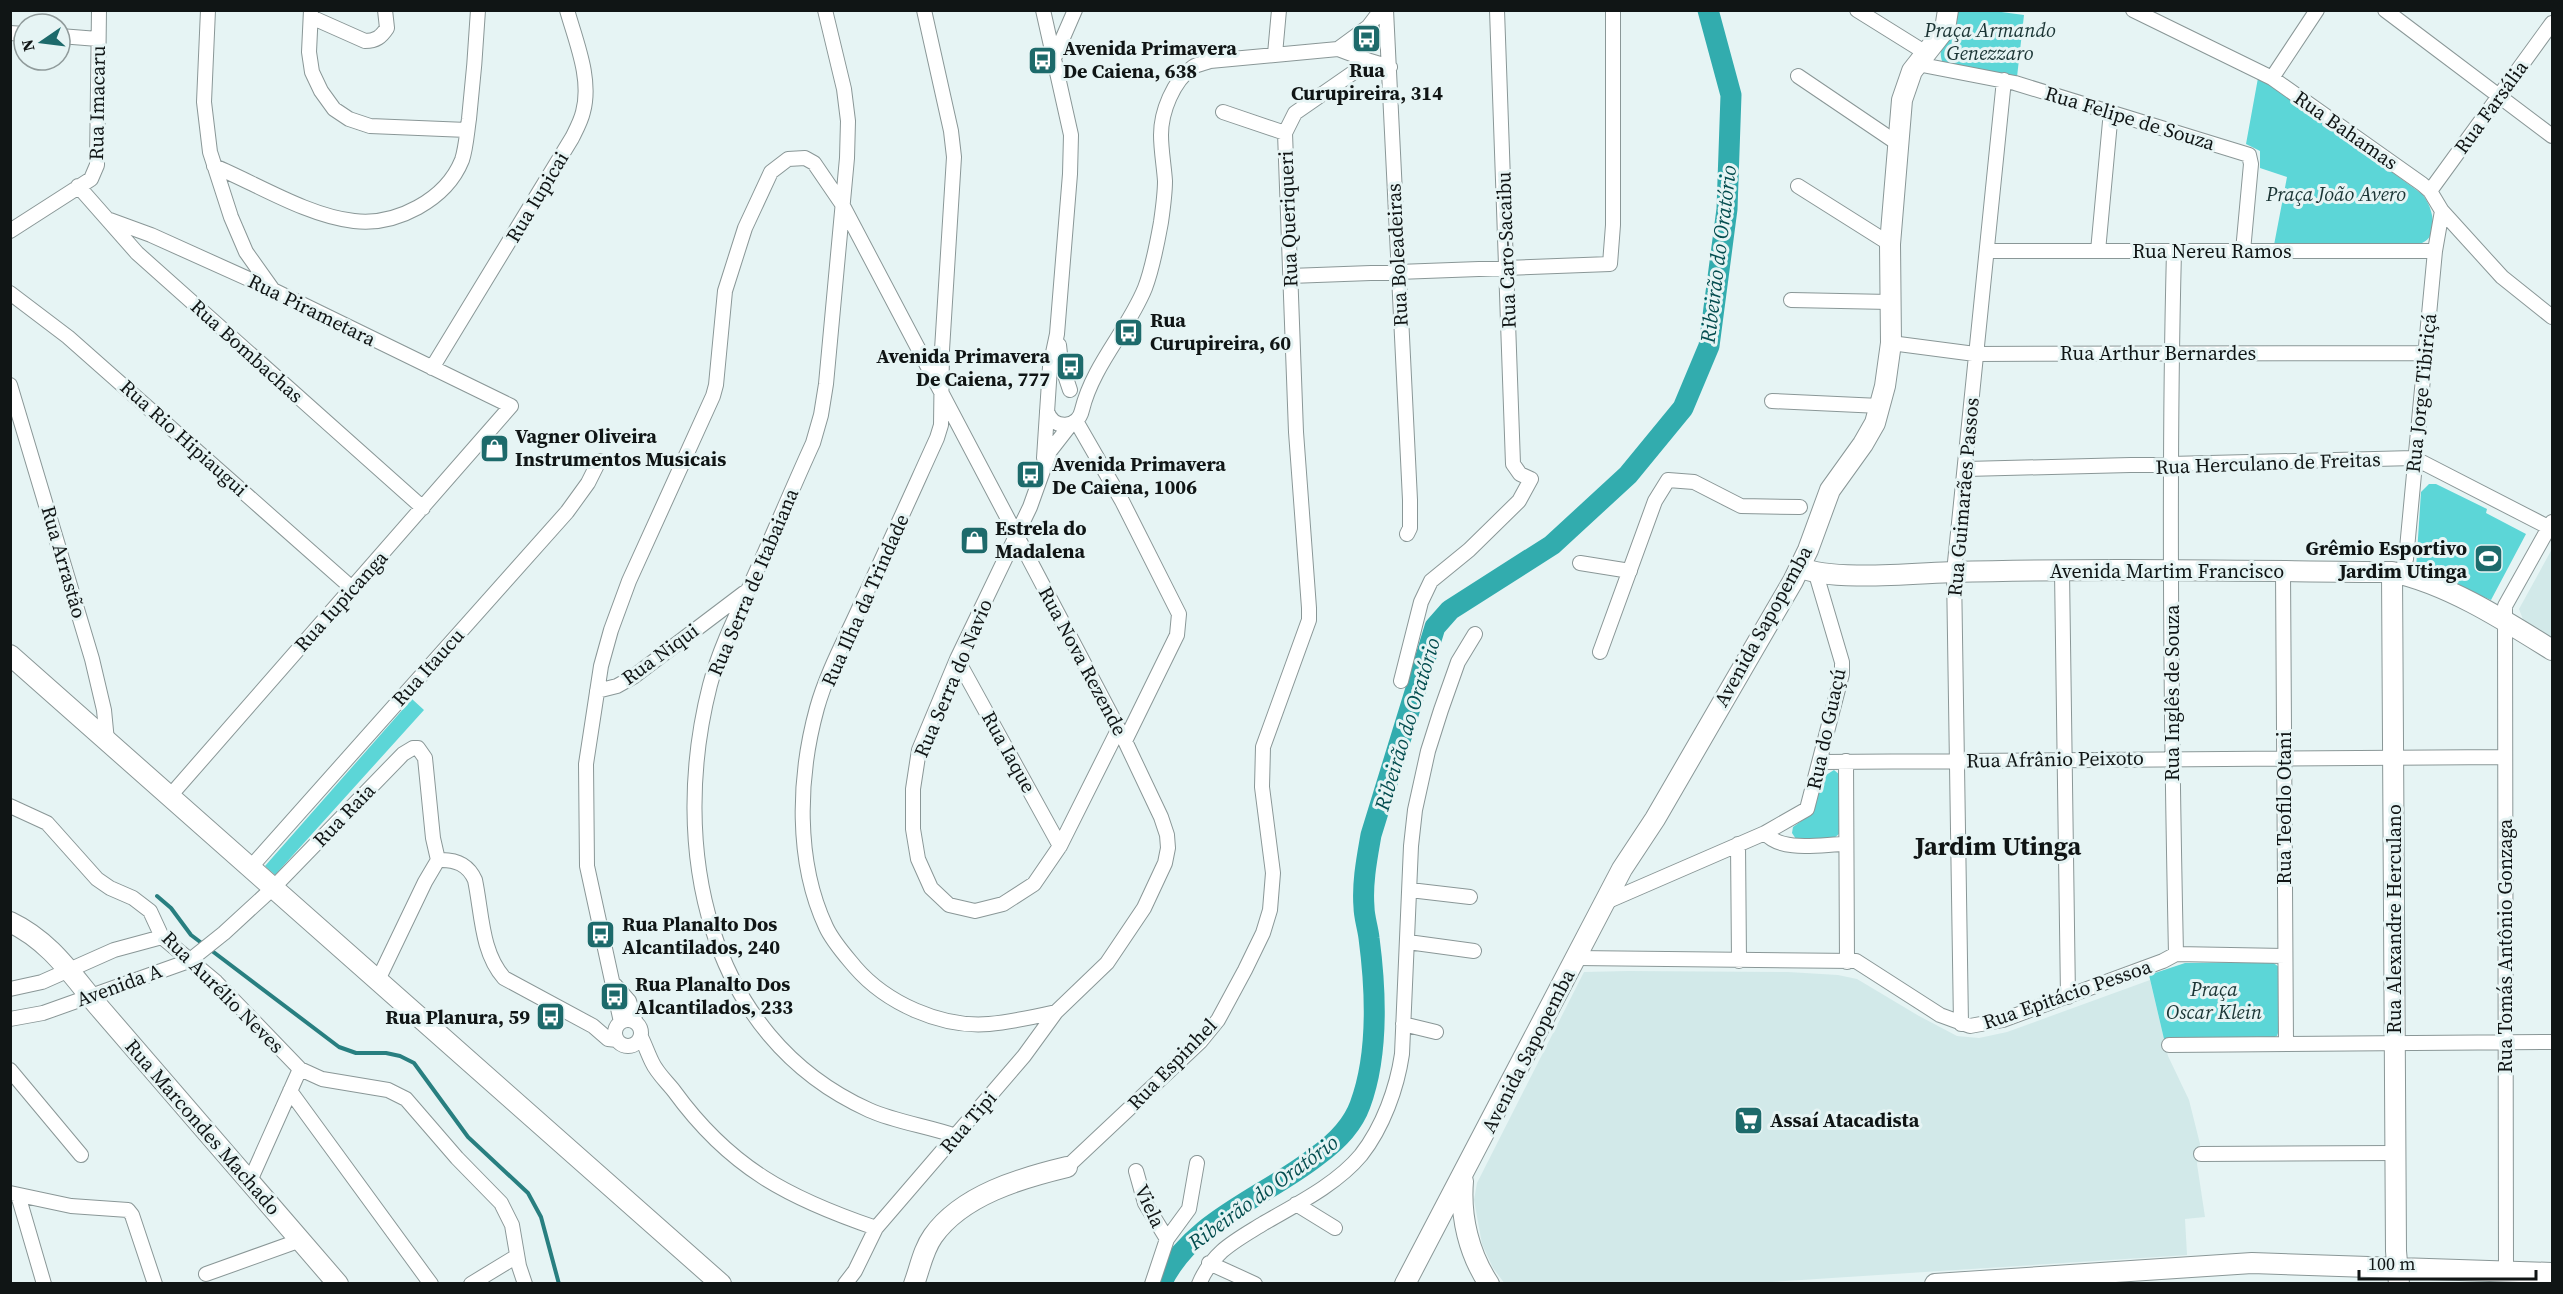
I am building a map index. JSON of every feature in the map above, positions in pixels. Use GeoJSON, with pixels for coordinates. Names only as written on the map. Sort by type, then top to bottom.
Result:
{"type":"FeatureCollection","features":[{"type":"Feature","properties":{"kind":"main road","name":"Avenida Sapopemba"},"geometry":{"type":"LineString","coordinates":[[1405,1284],[1622,870],[1808,570],[1830,490],[1869,436],[1875,423],[1892,344],[1890,244],[1897,143],[1906,83],[1922,58],[1945,30],[1948,10]]}},
{"type":"Feature","properties":{"kind":"main road","name":"Avenida Martim Francisco"},"geometry":{"type":"LineString","coordinates":[[1808,570],[1894,575],[1954,572],[2172,570],[2396,572],[2452,593],[2504,620],[2553,650]]}},
{"type":"Feature","properties":{"kind":"main road","name":"Rua Alexandre Herculano"},"geometry":{"type":"LineString","coordinates":[[2396,572],[2393,757],[2395,1153],[2398,1275]]}},
{"type":"Feature","properties":{"kind":"main road"},"geometry":{"type":"LineString","coordinates":[[10,655],[721,1284]]}},
{"type":"Feature","properties":{"kind":"main road"},"geometry":{"type":"LineString","coordinates":[[10,922],[44,943],[69,969]]}},
{"type":"Feature","properties":{"kind":"main road","name":"Rua Marcondes Machado"},"geometry":{"type":"LineString","coordinates":[[69,969],[90,997],[338,1284]]}},
{"type":"Feature","properties":{"kind":"main road"},"geometry":{"type":"LineString","coordinates":[[914,1284],[933,1236],[970,1203],[1014,1183],[1067,1167]]}},
{"type":"Feature","properties":{"kind":"main road","name":"Avenida Sapopemba"},"geometry":{"type":"LineString","coordinates":[[1463,1176],[1462,1202],[1470,1248],[1489,1284]]}},
{"type":"Feature","properties":{"kind":"main road"},"geometry":{"type":"LineString","coordinates":[[1433,1233],[1454,1235],[1470,1248]]}},
{"type":"Feature","properties":{"kind":"main road"},"geometry":{"type":"LineString","coordinates":[[1935,1284],[2243,1263],[2398,1275],[2506,1271],[2553,1273]]}},
{"type":"Feature","properties":{"kind":"street","name":"Rua Imacaru"},"geometry":{"type":"LineString","coordinates":[[10,231],[91,179],[97,165],[99,10]]}},
{"type":"Feature","properties":{"kind":"street"},"geometry":{"type":"LineString","coordinates":[[208,10],[205,124],[214,166],[231,217],[246,252],[273,290]]}},
{"type":"Feature","properties":{"kind":"street"},"geometry":{"type":"LineString","coordinates":[[385,10],[387,28],[382,36],[374,41],[365,41],[311,14],[309,52],[312,72],[321,91],[334,109],[349,119],[370,126],[467,130]]}},
{"type":"Feature","properties":{"kind":"street"},"geometry":{"type":"LineString","coordinates":[[214,166],[326,214],[354,221],[394,218],[416,209],[432,198],[448,182],[462,160],[475,71],[477,10]]}},
{"type":"Feature","properties":{"kind":"street","name":"Rua Iupicai"},"geometry":{"type":"LineString","coordinates":[[432,369],[573,138],[583,112],[586,93],[582,65],[567,10]]}},
{"type":"Feature","properties":{"kind":"street","name":"Rua Serra de Itabaiana"},"geometry":{"type":"LineString","coordinates":[[825,10],[844,89],[847,111],[847,158],[830,349],[821,415],[813,443],[736,614],[711,683],[696,761],[694,801],[700,885],[708,921],[735,986],[777,1046],[825,1086],[867,1109],[956,1136]]}},
{"type":"Feature","properties":{"kind":"street","name":"Rua Ilha da Trindade"},"geometry":{"type":"LineString","coordinates":[[924,10],[951,130],[954,157],[942,350],[941,425],[836,659],[818,707],[809,747],[805,784],[804,835],[810,880],[827,929],[844,955],[862,975],[907,1006],[963,1024],[989,1024],[1056,1012]]}},
{"type":"Feature","properties":{"kind":"street"},"geometry":{"type":"LineString","coordinates":[[1043,10],[1071,135],[1057,334],[1050,367],[1043,466]]}},
{"type":"Feature","properties":{"kind":"street"},"geometry":{"type":"LineString","coordinates":[[1055,56],[1075,10]]}},
{"type":"Feature","properties":{"kind":"street"},"geometry":{"type":"LineString","coordinates":[[1275,54],[1279,10]]}},
{"type":"Feature","properties":{"kind":"street"},"geometry":{"type":"LineString","coordinates":[[1338,49],[1368,27],[1381,10]]}},
{"type":"Feature","properties":{"kind":"street","name":"Rua Boleadeiras"},"geometry":{"type":"LineString","coordinates":[[1386,10],[1410,500],[1410,528],[1407,534]]}},
{"type":"Feature","properties":{"kind":"street","name":"Rua Caro-Sacaibu"},"geometry":{"type":"LineString","coordinates":[[1401,681],[1425,591],[1438,573],[1478,542],[1519,501],[1531,479],[1520,474],[1513,464],[1497,10]]}},
{"type":"Feature","properties":{"kind":"street"},"geometry":{"type":"LineString","coordinates":[[1290,276],[1507,266],[1610,264],[1613,225],[1613,10]]}},
{"type":"Feature","properties":{"kind":"street"},"geometry":{"type":"LineString","coordinates":[[1857,10],[1922,58]]}},
{"type":"Feature","properties":{"kind":"street","name":"Rua Bahamas"},"geometry":{"type":"LineString","coordinates":[[2133,10],[2272,78],[2430,191],[2442,212],[2514,289],[2553,317]]}},
{"type":"Feature","properties":{"kind":"street"},"geometry":{"type":"LineString","coordinates":[[2272,78],[2317,10]]}},
{"type":"Feature","properties":{"kind":"street"},"geometry":{"type":"LineString","coordinates":[[2385,10],[2553,136]]}},
{"type":"Feature","properties":{"kind":"street","name":"Rua Farsália"},"geometry":{"type":"LineString","coordinates":[[2430,191],[2553,23]]}},
{"type":"Feature","properties":{"kind":"street"},"geometry":{"type":"LineString","coordinates":[[72,37],[98,39]]}},
{"type":"Feature","properties":{"kind":"street"},"geometry":{"type":"LineString","coordinates":[[1043,466],[1050,451],[1083,408],[1103,363],[1144,289],[1154,256],[1165,182],[1161,135],[1163,118],[1177,84],[1194,66],[1210,61],[1275,54],[1338,49],[1390,67]]}},
{"type":"Feature","properties":{"kind":"street","name":"Rua Felipe de Souza"},"geometry":{"type":"LineString","coordinates":[[1922,58],[2111,111],[2249,155],[2251,164],[2243,251]]}},
{"type":"Feature","properties":{"kind":"street","name":"Rua Queriqueri"},"geometry":{"type":"LineString","coordinates":[[1309,620],[1296,432],[1286,133],[1295,113],[1370,61]]}},
{"type":"Feature","properties":{"kind":"street"},"geometry":{"type":"LineString","coordinates":[[1798,76],[1897,143]]}},
{"type":"Feature","properties":{"kind":"street","name":"Rua Guimarães Passos"},"geometry":{"type":"LineString","coordinates":[[1961,1024],[1954,572],[2004,80]]}},
{"type":"Feature","properties":{"kind":"street"},"geometry":{"type":"LineString","coordinates":[[2098,251],[2111,111]]}},
{"type":"Feature","properties":{"kind":"street"},"geometry":{"type":"LineString","coordinates":[[1223,112],[1286,133]]}},
{"type":"Feature","properties":{"kind":"street","name":"Rua Nova Rezende"},"geometry":{"type":"LineString","coordinates":[[597,692],[611,630],[629,582],[716,385],[726,291],[745,228],[771,172],[788,159],[805,158],[814,163],[842,204],[942,398],[1122,736],[1161,817],[1168,848],[1165,863],[1144,908],[1123,942],[1094,976],[1056,1012]]}},
{"type":"Feature","properties":{"kind":"street","name":"Rua Bombachas"},"geometry":{"type":"LineString","coordinates":[[78,186],[146,260],[423,508]]}},
{"type":"Feature","properties":{"kind":"street"},"geometry":{"type":"LineString","coordinates":[[1798,186],[1890,244]]}},
{"type":"Feature","properties":{"kind":"street","name":"Rua Jorge Tibiriçá"},"geometry":{"type":"LineString","coordinates":[[2396,572],[2406,559],[2435,250],[2442,212]]}},
{"type":"Feature","properties":{"kind":"street","name":"Rua Pirametara"},"geometry":{"type":"LineString","coordinates":[[110,220],[151,234],[273,290],[511,406]]}},
{"type":"Feature","properties":{"kind":"street","name":"Rua Nereu Ramos"},"geometry":{"type":"LineString","coordinates":[[1988,251],[2435,250]]}},
{"type":"Feature","properties":{"kind":"street","name":"Rua Inglês de Souza"},"geometry":{"type":"LineString","coordinates":[[2174,251],[2172,758],[2176,954]]}},
{"type":"Feature","properties":{"kind":"street","name":"Rua Rio Hipiaugui"},"geometry":{"type":"LineString","coordinates":[[10,293],[68,337],[353,588]]}},
{"type":"Feature","properties":{"kind":"street"},"geometry":{"type":"LineString","coordinates":[[1791,300],[1890,302]]}},
{"type":"Feature","properties":{"kind":"street"},"geometry":{"type":"LineString","coordinates":[[1057,334],[1061,363],[1071,391],[1081,399],[1083,408]]}},
{"type":"Feature","properties":{"kind":"street","name":"Rua Arthur Bernardes"},"geometry":{"type":"LineString","coordinates":[[1892,344],[1975,354],[2425,353]]}},
{"type":"Feature","properties":{"kind":"street"},"geometry":{"type":"LineString","coordinates":[[1073,423],[1058,424],[1051,419],[1047,407],[1056,392],[1071,391],[1103,363]]}},
{"type":"Feature","properties":{"kind":"street","name":"Rua Arrastão"},"geometry":{"type":"LineString","coordinates":[[10,385],[92,659],[104,710],[107,741]]}},
{"type":"Feature","properties":{"kind":"street"},"geometry":{"type":"LineString","coordinates":[[1772,401],[1880,406]]}},
{"type":"Feature","properties":{"kind":"street","name":"Rua Iupicanga"},"geometry":{"type":"LineString","coordinates":[[170,796],[511,406]]}},
{"type":"Feature","properties":{"kind":"street","name":"Rua Serra do Navio"},"geometry":{"type":"LineString","coordinates":[[1043,466],[1030,507],[957,659],[919,750],[915,771],[913,829],[918,860],[926,880],[949,904],[975,911],[1003,904],[1034,884],[1060,846],[1177,635],[1179,614],[1122,501],[1073,423]]}},
{"type":"Feature","properties":{"kind":"street","name":"Rua Herculano de Freitas"},"geometry":{"type":"LineString","coordinates":[[1966,469],[2172,466],[2414,458],[2552,526]]}},
{"type":"Feature","properties":{"kind":"street","name":"Rua Itaucu"},"geometry":{"type":"LineString","coordinates":[[250,868],[567,512],[588,483],[599,461]]}},
{"type":"Feature","properties":{"kind":"street"},"geometry":{"type":"LineString","coordinates":[[1600,652],[1655,501],[1665,483],[1672,479],[1694,482],[1741,506],[1800,507]]}},
{"type":"Feature","properties":{"kind":"street","name":"Rua Tomás Antônio Gonzaga"},"geometry":{"type":"LineString","coordinates":[[2506,1271],[2504,620],[2505,606],[2552,526]]}},
{"type":"Feature","properties":{"kind":"street"},"geometry":{"type":"LineString","coordinates":[[1580,563],[1630,571]]}},
{"type":"Feature","properties":{"kind":"street","name":"Rua do Guaçú"},"geometry":{"type":"LineString","coordinates":[[1606,902],[1765,833],[1808,809],[1842,667],[1808,570]]}},
{"type":"Feature","properties":{"kind":"street"},"geometry":{"type":"LineString","coordinates":[[2062,571],[2068,996]]}},
{"type":"Feature","properties":{"kind":"street","name":"Rua Teofilo Otani"},"geometry":{"type":"LineString","coordinates":[[2283,572],[2286,1044]]}},
{"type":"Feature","properties":{"kind":"street","name":"Rua Niqui"},"geometry":{"type":"LineString","coordinates":[[597,692],[617,686],[633,676],[748,590]]}},
{"type":"Feature","properties":{"kind":"street","name":"Rua Espinhel"},"geometry":{"type":"LineString","coordinates":[[1067,1167],[1200,1042],[1218,1020],[1263,933],[1273,892],[1262,787],[1263,747],[1309,620]]}},
{"type":"Feature","properties":{"kind":"street"},"geometry":{"type":"LineString","coordinates":[[1199,1284],[1209,1263],[1227,1246],[1296,1204],[1361,1155],[1370,1141],[1399,1077],[1408,946],[1412,831],[1428,751],[1455,671],[1475,634]]}},
{"type":"Feature","properties":{"kind":"street","name":"Rua Iaque"},"geometry":{"type":"LineString","coordinates":[[957,659],[1060,846]]}},
{"type":"Feature","properties":{"kind":"street"},"geometry":{"type":"LineString","coordinates":[[597,692],[586,764],[584,811],[587,866],[615,985],[620,1023],[615,1032],[621,1043]]}},
{"type":"Feature","properties":{"kind":"street","name":"Rua Raia"},"geometry":{"type":"LineString","coordinates":[[273,888],[403,754],[413,747],[418,748],[425,758],[433,838],[438,860]]}},
{"type":"Feature","properties":{"kind":"street","name":"Rua Afrânio Peixoto"},"geometry":{"type":"LineString","coordinates":[[1821,762],[2505,757]]}},
{"type":"Feature","properties":{"kind":"street"},"geometry":{"type":"LineString","coordinates":[[1846,761],[1847,962]]}},
{"type":"Feature","properties":{"kind":"street","name":"Rua Aurélio Neves"},"geometry":{"type":"LineString","coordinates":[[10,806],[47,823],[97,879],[143,905],[154,918],[162,937],[216,982],[300,1069]]}},
{"type":"Feature","properties":{"kind":"street"},"geometry":{"type":"LineString","coordinates":[[1765,833],[1773,842],[1786,845],[1846,844]]}},
{"type":"Feature","properties":{"kind":"street"},"geometry":{"type":"LineString","coordinates":[[1738,844],[1739,961]]}},
{"type":"Feature","properties":{"kind":"street"},"geometry":{"type":"LineString","coordinates":[[378,980],[438,860],[461,863],[471,871],[477,887],[488,950],[494,966],[504,978],[593,1026],[608,1038],[621,1043],[652,1063]]}},
{"type":"Feature","properties":{"kind":"street","name":"Avenida A"},"geometry":{"type":"LineString","coordinates":[[10,1019],[43,1013],[154,971],[189,961],[273,888]]}},
{"type":"Feature","properties":{"kind":"street"},"geometry":{"type":"LineString","coordinates":[[1410,890],[1470,897]]}},
{"type":"Feature","properties":{"kind":"street"},"geometry":{"type":"LineString","coordinates":[[10,989],[42,982],[114,950],[162,937]]}},
{"type":"Feature","properties":{"kind":"street"},"geometry":{"type":"LineString","coordinates":[[1408,946],[1474,951]]}},
{"type":"Feature","properties":{"kind":"street","name":"Rua Epitácio Pessoa"},"geometry":{"type":"LineString","coordinates":[[1576,958],[1856,961],[1940,1015],[1970,1026],[1991,1024],[2163,961],[2176,954],[2285,956]]}},
{"type":"Feature","properties":{"kind":"street"},"geometry":{"type":"LineString","coordinates":[[615,985],[629,1001],[652,1063],[706,1130],[729,1153],[758,1175],[803,1201],[876,1228]]}},
{"type":"Feature","properties":{"kind":"street","name":"Rua Tipi"},"geometry":{"type":"LineString","coordinates":[[845,1284],[855,1272],[876,1228],[1024,1056],[1056,1012]]}},
{"type":"Feature","properties":{"kind":"street"},"geometry":{"type":"LineString","coordinates":[[593,1026],[629,1020],[636,1023]]}},
{"type":"Feature","properties":{"kind":"street"},"geometry":{"type":"LineString","coordinates":[[1403,1024],[1436,1032]]}},
{"type":"Feature","properties":{"kind":"street"},"geometry":{"type":"LineString","coordinates":[[621,1043],[635,1045],[641,1037]]}},
{"type":"Feature","properties":{"kind":"street"},"geometry":{"type":"LineString","coordinates":[[2169,1045],[2553,1042]]}},
{"type":"Feature","properties":{"kind":"street"},"geometry":{"type":"LineString","coordinates":[[250,1181],[300,1069],[322,1079],[388,1090],[406,1099],[457,1158],[501,1203],[513,1225],[517,1256],[525,1284]]}},
{"type":"Feature","properties":{"kind":"street"},"geometry":{"type":"LineString","coordinates":[[10,1070],[81,1155]]}},
{"type":"Feature","properties":{"kind":"street"},"geometry":{"type":"LineString","coordinates":[[290,1090],[431,1284]]}},
{"type":"Feature","properties":{"kind":"street"},"geometry":{"type":"LineString","coordinates":[[2201,1154],[2395,1153]]}},
{"type":"Feature","properties":{"kind":"street"},"geometry":{"type":"LineString","coordinates":[[1152,1284],[1167,1239],[1189,1209],[1197,1163]]}},
{"type":"Feature","properties":{"kind":"street","name":"Viela"},"geometry":{"type":"LineString","coordinates":[[1136,1171],[1145,1203],[1167,1239]]}},
{"type":"Feature","properties":{"kind":"street"},"geometry":{"type":"LineString","coordinates":[[14,1194],[71,1206],[128,1210],[132,1215],[155,1284]]}},
{"type":"Feature","properties":{"kind":"street"},"geometry":{"type":"LineString","coordinates":[[14,1194],[44,1284]]}},
{"type":"Feature","properties":{"kind":"street"},"geometry":{"type":"LineString","coordinates":[[1296,1204],[1335,1228]]}},
{"type":"Feature","properties":{"kind":"street"},"geometry":{"type":"LineString","coordinates":[[206,1274],[301,1240]]}},
{"type":"Feature","properties":{"kind":"street"},"geometry":{"type":"LineString","coordinates":[[471,1284],[517,1256]]}},
{"type":"Feature","properties":{"kind":"street"},"geometry":{"type":"LineString","coordinates":[[1209,1263],[1255,1284]]}},
{"type":"Feature","properties":{"kind":"shaded area"},"geometry":{"type":"Polygon","coordinates":[[[2552,549],[2552,637],[2524,622],[2519,609],[2552,549]]]}},
{"type":"Feature","properties":{"kind":"shaded area"},"geometry":{"type":"Polygon","coordinates":[[[1584,972],[1788,972],[1838,975],[1857,979],[1957,1036],[1979,1038],[2007,1032],[2150,980],[2168,1056],[2189,1100],[2200,1144],[2197,1164],[2205,1217],[2185,1219],[2187,1255],[1755,1283],[1505,1284],[1493,1268],[1482,1244],[1474,1200],[1477,1183],[1584,972]]]}},
{"type":"Feature","properties":{"kind":"green space","name":"Praça Armando Genezzaro"},"geometry":{"type":"Polygon","coordinates":[[[1955,11],[1994,11],[2024,15],[2017,77],[1943,63],[1942,44],[1955,11]]]}},
{"type":"Feature","properties":{"kind":"green space","name":"Praça João Avero"},"geometry":{"type":"Polygon","coordinates":[[[2258,78],[2274,86],[2422,194],[2432,213],[2433,220],[2433,228],[2428,239],[2422,243],[2274,245],[2287,177],[2260,168],[2260,151],[2246,144],[2258,78]]]}},
{"type":"Feature","properties":{"kind":"green space"},"geometry":{"type":"Polygon","coordinates":[[[2429,484],[2436,484],[2487,509],[2486,513],[2526,534],[2491,600],[2416,569],[2421,492],[2429,484]]]}},
{"type":"Feature","properties":{"kind":"green space"},"geometry":{"type":"Polygon","coordinates":[[[412,699],[424,710],[275,875],[265,866],[412,699]]]}},
{"type":"Feature","properties":{"kind":"green space"},"geometry":{"type":"Polygon","coordinates":[[[1834,770],[1840,775],[1840,833],[1833,839],[1796,839],[1792,833],[1793,827],[1811,814],[1823,777],[1834,770]]]}},
{"type":"Feature","properties":{"kind":"green space","name":"Praça Oscar Klein"},"geometry":{"type":"Polygon","coordinates":[[[2272,962],[2279,967],[2279,1030],[2277,1036],[2272,1038],[2164,1039],[2149,975],[2185,963],[2272,962]]]}},
{"type":"Feature","properties":{"kind":"waterway","name":"Ribeirão do Oratório"},"geometry":{"type":"LineString","coordinates":[[1161,1284],[1174,1262],[1190,1243],[1230,1212],[1297,1171],[1324,1151],[1348,1127],[1357,1113],[1370,1065],[1374,1022],[1371,958],[1364,911],[1366,862],[1371,835],[1435,627],[1450,610],[1552,545],[1628,475],[1683,408],[1709,346],[1727,209],[1731,95],[1708,10]]}},
{"type":"Feature","properties":{"kind":"waterway"},"geometry":{"type":"LineString","coordinates":[[157,896],[171,908],[191,935],[339,1047],[356,1053],[386,1053],[400,1056],[414,1063],[468,1137],[528,1193],[541,1217],[559,1284]]}},
{"type":"Feature","properties":{"kind":"place","name":"Rua Curupireira, 314"},"geometry":{"type":"Point","coordinates":[1367,39]}},
{"type":"Feature","properties":{"kind":"place","name":"Avenida Primavera De Caiena, 638"},"geometry":{"type":"Point","coordinates":[1042,60]}},
{"type":"Feature","properties":{"kind":"place","name":"Rua Curupireira, 60"},"geometry":{"type":"Point","coordinates":[1129,332]}},
{"type":"Feature","properties":{"kind":"place","name":"Avenida Primavera De Caiena, 777"},"geometry":{"type":"Point","coordinates":[1071,367]}},
{"type":"Feature","properties":{"kind":"place","name":"Vagner Oliveira Instrumentos Musicais"},"geometry":{"type":"Point","coordinates":[494,448]}},
{"type":"Feature","properties":{"kind":"place","name":"Avenida Primavera De Caiena, 1006"},"geometry":{"type":"Point","coordinates":[1031,475]}},
{"type":"Feature","properties":{"kind":"place","name":"Estrela do Madalena"},"geometry":{"type":"Point","coordinates":[974,540]}},
{"type":"Feature","properties":{"kind":"place","name":"Grêmio Esportivo Jardim Utinga"},"geometry":{"type":"Point","coordinates":[2488,559]}},
{"type":"Feature","properties":{"kind":"place","name":"Rua Planalto Dos Alcantilados, 240"},"geometry":{"type":"Point","coordinates":[601,935]}},
{"type":"Feature","properties":{"kind":"place","name":"Rua Planalto Dos Alcantilados, 233"},"geometry":{"type":"Point","coordinates":[614,996]}},
{"type":"Feature","properties":{"kind":"place","name":"Rua Planura, 59"},"geometry":{"type":"Point","coordinates":[551,1017]}},
{"type":"Feature","properties":{"kind":"place","name":"Assaí Atacadista"},"geometry":{"type":"Point","coordinates":[1749,1120]}},
{"type":"Feature","properties":{"kind":"district","name":"Jardim Utinga"},"geometry":{"type":"Point","coordinates":[1998,846]}}]}
